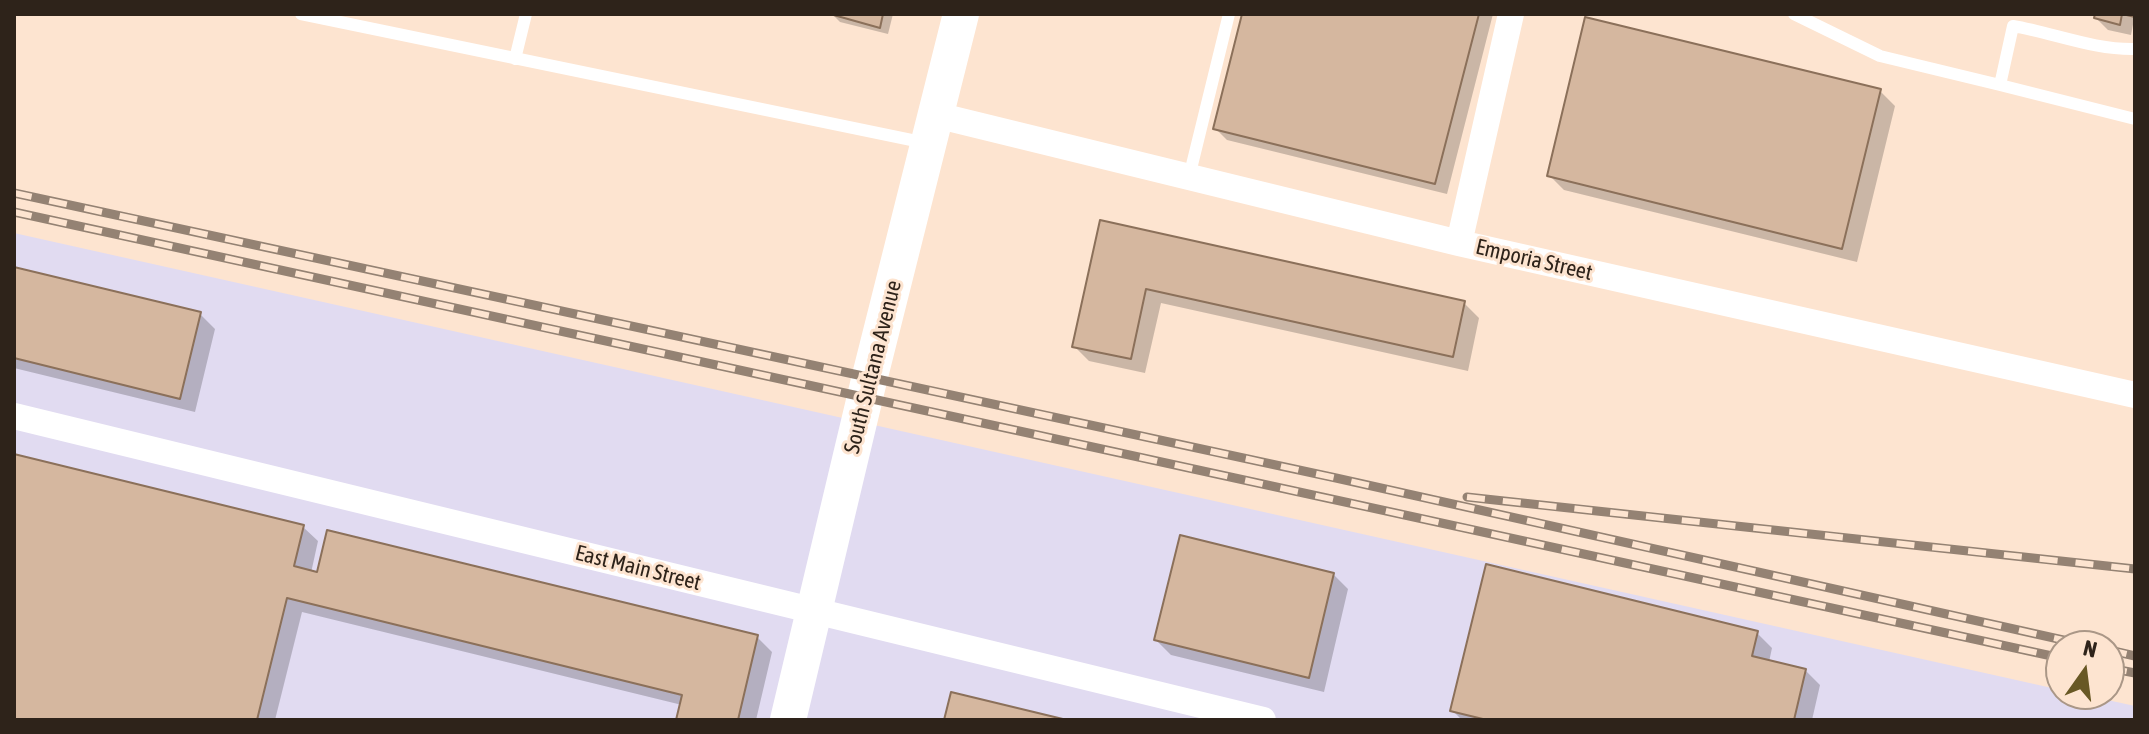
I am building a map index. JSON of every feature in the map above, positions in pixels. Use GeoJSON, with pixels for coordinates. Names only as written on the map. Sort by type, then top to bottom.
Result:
{"type":"FeatureCollection","features":[{"type":"Feature","properties":{"kind":"street","name":"South Sultana Avenue"},"geometry":{"type":"LineString","coordinates":[[788,720],[961,14]]}},
{"type":"Feature","properties":{"kind":"street"},"geometry":{"type":"LineString","coordinates":[[1459,243],[1511,14]]}},
{"type":"Feature","properties":{"kind":"street","name":"Emporia Street"},"geometry":{"type":"LineString","coordinates":[[932,130],[1189,177],[1459,243],[2135,395]]}},
{"type":"Feature","properties":{"kind":"street","name":"East Main Street"},"geometry":{"type":"LineString","coordinates":[[14,416],[1263,720]]}},
{"type":"Feature","properties":{"kind":"lane"},"geometry":{"type":"LineString","coordinates":[[301,14],[515,59],[932,130]]}},
{"type":"Feature","properties":{"kind":"lane"},"geometry":{"type":"LineString","coordinates":[[515,59],[526,14]]}},
{"type":"Feature","properties":{"kind":"lane"},"geometry":{"type":"LineString","coordinates":[[1189,177],[1229,14]]}},
{"type":"Feature","properties":{"kind":"lane"},"geometry":{"type":"LineString","coordinates":[[1794,14],[1880,56],[2135,119]]}},
{"type":"Feature","properties":{"kind":"lane"},"geometry":{"type":"LineString","coordinates":[[2000,85],[2013,26],[2113,49],[2135,49]]}},
{"type":"Feature","properties":{"kind":"shaded area"},"geometry":{"type":"Polygon","coordinates":[[[14,233],[2045,686],[2045,710],[2125,710],[2125,704],[2135,706],[2135,720],[14,720],[14,233]]]}},
{"type":"Feature","properties":{"kind":"building"},"geometry":{"type":"Polygon","coordinates":[[[830,14],[883,14],[880,28],[830,14]]]}},
{"type":"Feature","properties":{"kind":"building"},"geometry":{"type":"Polygon","coordinates":[[[1242,14],[1479,14],[1435,184],[1213,129],[1242,14]]]}},
{"type":"Feature","properties":{"kind":"building"},"geometry":{"type":"Polygon","coordinates":[[[2095,14],[2122,14],[2120,25],[2094,18],[2095,14]]]}},
{"type":"Feature","properties":{"kind":"building"},"geometry":{"type":"Polygon","coordinates":[[[1585,17],[1881,89],[1842,249],[1547,176],[1585,17]]]}},
{"type":"Feature","properties":{"kind":"building"},"geometry":{"type":"Polygon","coordinates":[[[1100,220],[1465,301],[1453,357],[1146,289],[1131,359],[1072,347],[1100,220]]]}},
{"type":"Feature","properties":{"kind":"building"},"geometry":{"type":"Polygon","coordinates":[[[14,267],[201,312],[180,399],[14,358],[14,267]]]}},
{"type":"Feature","properties":{"kind":"building"},"geometry":{"type":"Polygon","coordinates":[[[14,454],[304,525],[294,566],[317,572],[327,530],[758,635],[738,720],[676,720],[682,695],[287,598],[257,720],[14,720],[14,454]]]}},
{"type":"Feature","properties":{"kind":"building"},"geometry":{"type":"Polygon","coordinates":[[[1180,535],[1334,573],[1309,678],[1154,640],[1180,535]]]}},
{"type":"Feature","properties":{"kind":"building"},"geometry":{"type":"Polygon","coordinates":[[[1486,564],[1758,631],[1752,656],[1806,669],[1794,720],[1487,720],[1450,711],[1486,564]]]}},
{"type":"Feature","properties":{"kind":"building"},"geometry":{"type":"Polygon","coordinates":[[[951,692],[1067,720],[944,720],[951,692]]]}},
{"type":"Feature","properties":{"kind":"railway"},"geometry":{"type":"LineString","coordinates":[[14,193],[1336,478],[2045,636]]}},
{"type":"Feature","properties":{"kind":"railway"},"geometry":{"type":"LineString","coordinates":[[14,212],[2045,655]]}},
{"type":"Feature","properties":{"kind":"railway"},"geometry":{"type":"LineString","coordinates":[[1467,497],[2135,569]]}},
{"type":"Feature","properties":{"kind":"railway"},"geometry":{"type":"LineString","coordinates":[[2125,654],[2135,656]]}},
{"type":"Feature","properties":{"kind":"railway"},"geometry":{"type":"LineString","coordinates":[[2125,671],[2135,673]]}}]}
